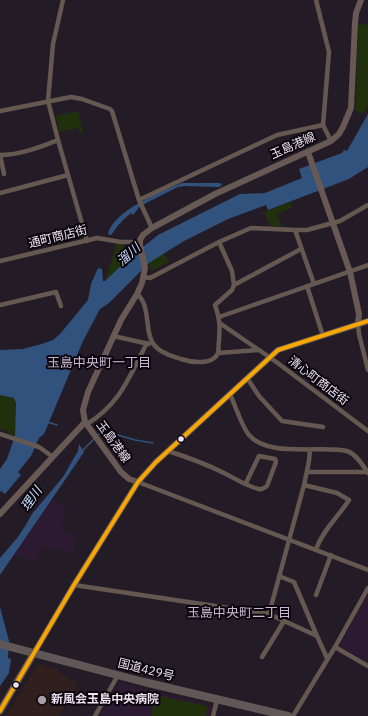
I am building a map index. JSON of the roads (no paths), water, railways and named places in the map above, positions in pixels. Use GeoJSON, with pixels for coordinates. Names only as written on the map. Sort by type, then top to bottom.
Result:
{"type":"FeatureCollection","features":[{"type":"Feature","properties":{"kind":"highway","name":"国道429号"},"geometry":{"type":"LineString","coordinates":[[0,644],[217,700],[288,716]]}},
{"type":"Feature","properties":{"kind":"main road","name":"玉島港線"},"geometry":{"type":"LineString","coordinates":[[138,482],[129,479],[121,472],[86,423],[83,410],[85,401],[113,336],[137,294],[144,277],[145,268],[140,244],[143,235],[152,228],[216,194],[331,141],[339,134],[351,108],[356,13],[360,0]]}},
{"type":"Feature","properties":{"kind":"main road"},"geometry":{"type":"LineString","coordinates":[[308,152],[350,272],[359,314],[358,324]]}},
{"type":"Feature","properties":{"kind":"main road"},"geometry":{"type":"LineString","coordinates":[[0,711],[74,585],[138,482],[168,451],[278,350],[368,321]]}},
{"type":"Feature","properties":{"kind":"main road"},"geometry":{"type":"LineString","coordinates":[[0,514],[86,423]]}},
{"type":"Feature","properties":{"kind":"street"},"geometry":{"type":"LineString","coordinates":[[57,0],[63,1],[53,44],[48,101],[87,241]]}},
{"type":"Feature","properties":{"kind":"street"},"geometry":{"type":"LineString","coordinates":[[316,0],[329,52],[323,125],[331,141]]}},
{"type":"Feature","properties":{"kind":"street"},"geometry":{"type":"LineString","coordinates":[[0,111],[71,97],[100,105],[112,111],[142,206],[152,228]]}},
{"type":"Feature","properties":{"kind":"street"},"geometry":{"type":"LineString","coordinates":[[140,200],[277,135],[323,125]]}},
{"type":"Feature","properties":{"kind":"street"},"geometry":{"type":"LineString","coordinates":[[4,174],[0,155],[8,155],[34,149],[58,140]]}},
{"type":"Feature","properties":{"kind":"street"},"geometry":{"type":"LineString","coordinates":[[0,193],[68,175]]}},
{"type":"Feature","properties":{"kind":"street"},"geometry":{"type":"LineString","coordinates":[[144,277],[150,278],[219,242],[254,227],[307,230],[334,223],[368,205]]}},
{"type":"Feature","properties":{"kind":"street"},"geometry":{"type":"LineString","coordinates":[[295,230],[314,284]]}},
{"type":"Feature","properties":{"kind":"street","name":"通町商店街"},"geometry":{"type":"LineString","coordinates":[[1,261],[97,238],[140,244]]}},
{"type":"Feature","properties":{"kind":"street"},"geometry":{"type":"LineString","coordinates":[[113,336],[154,345],[163,352],[189,361],[197,362],[212,359],[218,353],[221,324],[215,305],[232,290],[234,285],[232,271],[219,242]]}},
{"type":"Feature","properties":{"kind":"street"},"geometry":{"type":"LineString","coordinates":[[234,285],[302,249]]}},
{"type":"Feature","properties":{"kind":"street"},"geometry":{"type":"LineString","coordinates":[[0,255],[1,261]]}},
{"type":"Feature","properties":{"kind":"street"},"geometry":{"type":"LineString","coordinates":[[219,317],[368,265]]}},
{"type":"Feature","properties":{"kind":"street"},"geometry":{"type":"LineString","coordinates":[[307,286],[323,336]]}},
{"type":"Feature","properties":{"kind":"street"},"geometry":{"type":"LineString","coordinates":[[0,305],[56,292],[61,306]]}},
{"type":"Feature","properties":{"kind":"street"},"geometry":{"type":"LineString","coordinates":[[137,294],[144,301],[149,330],[154,345]]}},
{"type":"Feature","properties":{"kind":"street","name":"清心町商店街"},"geometry":{"type":"LineString","coordinates":[[221,324],[269,357],[368,431]]}},
{"type":"Feature","properties":{"kind":"street"},"geometry":{"type":"LineString","coordinates":[[358,324],[368,370]]}},
{"type":"Feature","properties":{"kind":"street"},"geometry":{"type":"LineString","coordinates":[[86,423],[97,418],[120,395],[147,343]]}},
{"type":"Feature","properties":{"kind":"street"},"geometry":{"type":"LineString","coordinates":[[218,353],[258,350]]}},
{"type":"Feature","properties":{"kind":"street"},"geometry":{"type":"LineString","coordinates":[[247,378],[259,396],[282,421],[323,427]]}},
{"type":"Feature","properties":{"kind":"street"},"geometry":{"type":"LineString","coordinates":[[230,394],[249,436],[256,441],[278,448],[294,450],[348,451],[368,472]]}},
{"type":"Feature","properties":{"kind":"street"},"geometry":{"type":"LineString","coordinates":[[0,434],[39,447],[53,458]]}},
{"type":"Feature","properties":{"kind":"street"},"geometry":{"type":"LineString","coordinates":[[269,614],[304,485],[310,450]]}},
{"type":"Feature","properties":{"kind":"street"},"geometry":{"type":"LineString","coordinates":[[168,451],[199,462],[259,490],[267,486],[276,462],[274,459],[259,456],[246,483]]}},
{"type":"Feature","properties":{"kind":"street"},"geometry":{"type":"LineString","coordinates":[[307,472],[368,472]]}},
{"type":"Feature","properties":{"kind":"street"},"geometry":{"type":"LineString","coordinates":[[138,482],[368,570]]}},
{"type":"Feature","properties":{"kind":"street"},"geometry":{"type":"LineString","coordinates":[[304,485],[337,493],[348,500],[341,513],[322,536],[316,549]]}},
{"type":"Feature","properties":{"kind":"street"},"geometry":{"type":"LineString","coordinates":[[316,595],[331,555]]}},
{"type":"Feature","properties":{"kind":"street"},"geometry":{"type":"LineString","coordinates":[[279,576],[294,582],[327,658]]}},
{"type":"Feature","properties":{"kind":"street"},"geometry":{"type":"LineString","coordinates":[[74,585],[269,614],[317,636]]}},
{"type":"Feature","properties":{"kind":"street"},"geometry":{"type":"LineString","coordinates":[[293,716],[335,647],[368,588]]}},
{"type":"Feature","properties":{"kind":"street"},"geometry":{"type":"LineString","coordinates":[[262,657],[284,621]]}},
{"type":"Feature","properties":{"kind":"street"},"geometry":{"type":"LineString","coordinates":[[335,647],[368,666]]}},
{"type":"Feature","properties":{"kind":"street"},"geometry":{"type":"LineString","coordinates":[[95,716],[118,675]]}},
{"type":"Feature","properties":{"kind":"street"},"geometry":{"type":"LineString","coordinates":[[213,716],[217,700]]}},
{"type":"Feature","properties":{"kind":"water"},"geometry":{"type":"Polygon","coordinates":[[[368,114],[368,167],[349,179],[268,210],[266,205],[228,219],[184,241],[149,263],[109,303],[100,309],[83,341],[44,434],[39,438],[31,456],[18,472],[21,475],[5,494],[1,491],[0,492],[0,469],[7,459],[15,436],[16,403],[14,398],[0,395],[0,350],[23,349],[53,340],[60,334],[88,300],[91,284],[98,268],[102,269],[103,281],[105,281],[129,258],[158,235],[240,194],[265,193],[302,178],[299,169],[342,153],[344,150],[347,151],[368,114]]]}},
{"type":"Feature","properties":{"kind":"water"},"geometry":{"type":"Polygon","coordinates":[[[182,183],[220,183],[222,185],[219,187],[178,187],[140,206],[133,215],[131,213],[119,224],[111,235],[108,234],[119,217],[128,210],[163,191],[182,183]]]}},
{"type":"Feature","properties":{"kind":"water"},"geometry":{"type":"Polygon","coordinates":[[[79,444],[84,452],[0,575],[0,558],[18,537],[32,514],[63,477],[78,451],[79,444]]]}},
{"type":"Feature","properties":{"kind":"water"},"geometry":{"type":"Polygon","coordinates":[[[0,607],[9,641],[8,658],[11,659],[9,673],[0,686],[0,607]]]}},
{"type":"Feature","properties":{"kind":"waterway"},"geometry":{"type":"LineString","coordinates":[[47,422],[57,425]]}},
{"type":"Feature","properties":{"kind":"waterway"},"geometry":{"type":"LineString","coordinates":[[98,435],[101,432],[108,432],[135,440],[153,443]]}},
{"type":"Feature","properties":{"kind":"waterway"},"geometry":{"type":"LineString","coordinates":[[82,451],[95,438]]}},
{"type":"Feature","properties":{"kind":"place","name":"新風会玉島中央病院"},"geometry":{"type":"Point","coordinates":[42,700]}},
{"type":"Feature","properties":{"kind":"district","name":"玉島中央町一丁目"},"geometry":{"type":"Point","coordinates":[99,363]}},
{"type":"Feature","properties":{"kind":"district","name":"玉島中央町二丁目"},"geometry":{"type":"Point","coordinates":[239,613]}},
{"type":"Feature","properties":{"kind":"water label","name":"溜川"},"geometry":{"type":"Point","coordinates":[129,255]}},
{"type":"Feature","properties":{"kind":"water label","name":"理川"},"geometry":{"type":"Point","coordinates":[32,499]}}]}
